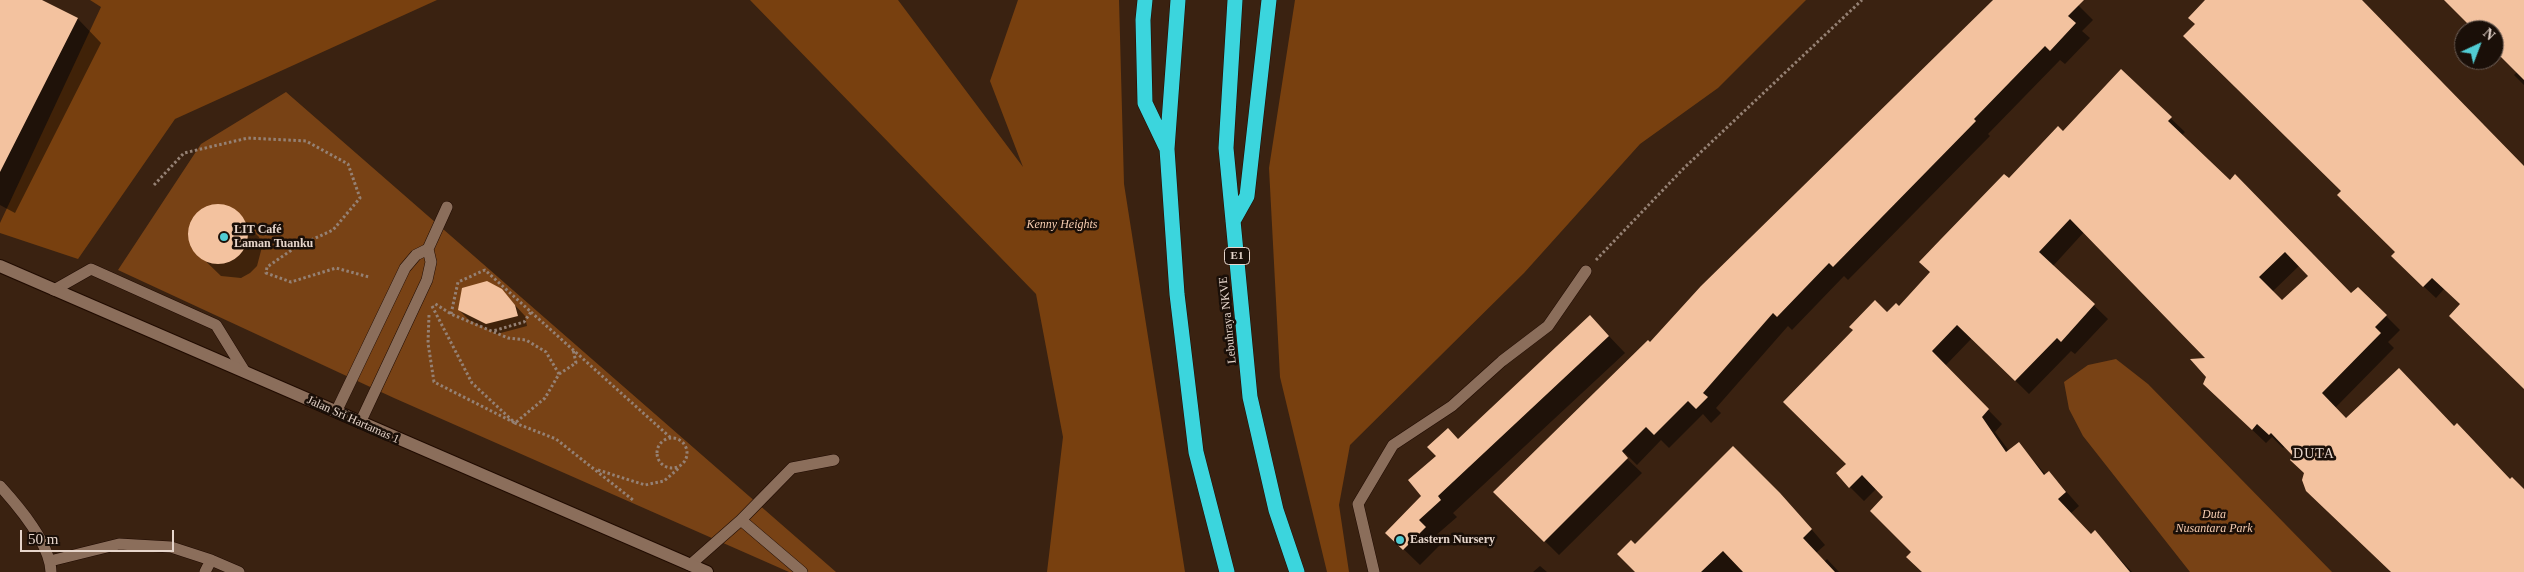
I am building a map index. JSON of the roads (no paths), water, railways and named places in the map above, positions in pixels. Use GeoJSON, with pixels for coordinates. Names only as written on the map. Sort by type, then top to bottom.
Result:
{"type":"FeatureCollection","features":[{"type":"Feature","properties":{"kind":"highway"},"geometry":{"type":"LineString","coordinates":[[1146,0],[1143,20],[1145,103],[1167,149]]}},
{"type":"Feature","properties":{"kind":"highway"},"geometry":{"type":"LineString","coordinates":[[1178,0],[1167,149],[1178,294],[1196,452],[1227,572]]}},
{"type":"Feature","properties":{"kind":"highway","name":"Lebuhraya NKVE"},"geometry":{"type":"LineString","coordinates":[[1235,0],[1226,148],[1250,397],[1276,510],[1297,572]]}},
{"type":"Feature","properties":{"kind":"highway"},"geometry":{"type":"LineString","coordinates":[[1233,221],[1247,196],[1269,0]]}},
{"type":"Feature","properties":{"kind":"street","name":"Jalan Sri Hartamas 1"},"geometry":{"type":"LineString","coordinates":[[0,266],[707,572]]}},
{"type":"Feature","properties":{"kind":"lane"},"geometry":{"type":"LineString","coordinates":[[360,423],[427,280],[430,262],[428,249],[447,207]]}},
{"type":"Feature","properties":{"kind":"lane"},"geometry":{"type":"LineString","coordinates":[[336,412],[405,268],[416,255],[428,249]]}},
{"type":"Feature","properties":{"kind":"lane"},"geometry":{"type":"LineString","coordinates":[[54,290],[91,269],[216,325],[245,372]]}},
{"type":"Feature","properties":{"kind":"lane"},"geometry":{"type":"LineString","coordinates":[[1374,572],[1358,504],[1393,445],[1452,406],[1502,361],[1548,326],[1586,271]]}},
{"type":"Feature","properties":{"kind":"lane"},"geometry":{"type":"LineString","coordinates":[[690,564],[741,520],[792,468],[834,460]]}},
{"type":"Feature","properties":{"kind":"lane"},"geometry":{"type":"LineString","coordinates":[[0,486],[23,510],[50,566],[119,544],[171,547],[211,560],[239,572]]}},
{"type":"Feature","properties":{"kind":"lane"},"geometry":{"type":"LineString","coordinates":[[741,520],[802,572]]}},
{"type":"Feature","properties":{"kind":"lane"},"geometry":{"type":"LineString","coordinates":[[205,572],[211,560]]}},
{"type":"Feature","properties":{"kind":"place","name":"LIT Café Laman Tuanku"},"geometry":{"type":"Point","coordinates":[224,237]}},
{"type":"Feature","properties":{"kind":"place","name":"Eastern Nursery"},"geometry":{"type":"Point","coordinates":[1400,540]}},
{"type":"Feature","properties":{"kind":"district","name":"DUTA"},"geometry":{"type":"Point","coordinates":[2314,454]}},
{"type":"Feature","properties":{"kind":"park label","name":"Kenny Heights"},"geometry":{"type":"Point","coordinates":[1062,225]}},
{"type":"Feature","properties":{"kind":"park label","name":"Duta Nusantara Park"},"geometry":{"type":"Point","coordinates":[2214,522]}}]}
